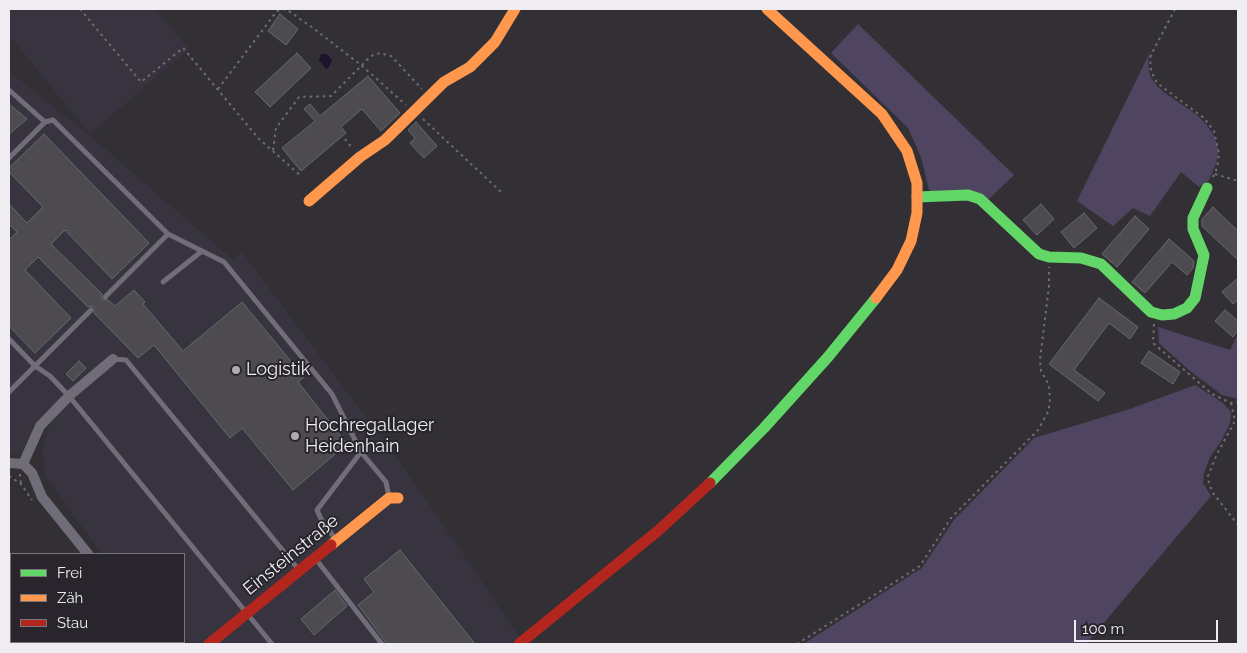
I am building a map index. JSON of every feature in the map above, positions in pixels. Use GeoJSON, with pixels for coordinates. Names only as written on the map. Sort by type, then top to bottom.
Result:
{"type":"FeatureCollection","features":[{"type":"Feature","properties":{"kind":"street"},"geometry":{"type":"LineString","coordinates":[[309,201],[360,157],[384,140],[444,82],[470,67],[495,42],[515,9]]}},
{"type":"Feature","properties":{"kind":"street"},"geometry":{"type":"LineString","coordinates":[[519,644],[600,580],[659,530],[764,428],[828,357],[897,270],[911,241],[917,213],[917,183],[907,151],[882,114],[767,9]]}},
{"type":"Feature","properties":{"kind":"street"},"geometry":{"type":"LineString","coordinates":[[917,197],[941,197],[957,194],[968,195],[980,200],[1039,254],[1049,257],[1081,258],[1101,264],[1151,312],[1162,315],[1174,314],[1187,308],[1195,298],[1204,254],[1193,229],[1193,218],[1207,188]]}},
{"type":"Feature","properties":{"kind":"street"},"geometry":{"type":"LineString","coordinates":[[23,464],[40,426],[69,396],[113,359]]}},
{"type":"Feature","properties":{"kind":"street"},"geometry":{"type":"LineString","coordinates":[[9,463],[23,464],[32,473],[42,497],[87,553]]}},
{"type":"Feature","properties":{"kind":"street","name":"Einsteinstraße"},"geometry":{"type":"LineString","coordinates":[[209,644],[337,540],[394,498]]}},
{"type":"Feature","properties":{"kind":"lane"},"geometry":{"type":"LineString","coordinates":[[9,90],[46,122]]}},
{"type":"Feature","properties":{"kind":"lane"},"geometry":{"type":"LineString","coordinates":[[9,158],[46,122],[53,120],[168,234],[224,262],[332,394],[361,452],[386,482],[394,498]]}},
{"type":"Feature","properties":{"kind":"lane"},"geometry":{"type":"LineString","coordinates":[[105,297],[168,234]]}},
{"type":"Feature","properties":{"kind":"lane"},"geometry":{"type":"LineString","coordinates":[[163,282],[202,250]]}},
{"type":"Feature","properties":{"kind":"lane"},"geometry":{"type":"LineString","coordinates":[[9,392],[91,310]]}},
{"type":"Feature","properties":{"kind":"lane"},"geometry":{"type":"LineString","coordinates":[[9,339],[35,366],[50,376],[69,396],[272,644]]}},
{"type":"Feature","properties":{"kind":"lane"},"geometry":{"type":"LineString","coordinates":[[113,359],[126,360],[300,570]]}},
{"type":"Feature","properties":{"kind":"lane"},"geometry":{"type":"LineString","coordinates":[[337,540],[321,519],[317,510],[361,452]]}},
{"type":"Feature","properties":{"kind":"lane"},"geometry":{"type":"LineString","coordinates":[[315,558],[382,644]]}},
{"type":"Feature","properties":{"kind":"path"},"geometry":{"type":"LineString","coordinates":[[80,9],[141,82],[183,48],[259,139],[301,176]]}},
{"type":"Feature","properties":{"kind":"path"},"geometry":{"type":"LineString","coordinates":[[218,89],[277,11],[286,9],[361,65],[398,99],[414,110],[501,192]]}},
{"type":"Feature","properties":{"kind":"path"},"geometry":{"type":"LineString","coordinates":[[1175,9],[1152,52],[1150,58],[1151,71],[1157,84],[1204,118],[1214,131],[1219,154],[1215,174],[1207,188]]}},
{"type":"Feature","properties":{"kind":"path"},"geometry":{"type":"LineString","coordinates":[[273,150],[276,128],[299,97],[331,96],[371,56],[380,53],[391,56],[429,96]]}},
{"type":"Feature","properties":{"kind":"path"},"geometry":{"type":"LineString","coordinates":[[1215,174],[1238,181]]}},
{"type":"Feature","properties":{"kind":"path"},"geometry":{"type":"LineString","coordinates":[[797,644],[920,566],[951,518],[1038,430],[1048,412],[1050,402],[1049,385],[1041,371],[1040,360],[1049,286],[1049,257]]}},
{"type":"Feature","properties":{"kind":"path"},"geometry":{"type":"LineString","coordinates":[[1151,312],[1155,328],[1153,343],[1212,394],[1231,403],[1238,402]]}},
{"type":"Feature","properties":{"kind":"path"},"geometry":{"type":"LineString","coordinates":[[1231,403],[1235,420],[1216,454],[1208,476],[1213,493],[1238,525]]}},
{"type":"Feature","properties":{"kind":"path"},"geometry":{"type":"LineString","coordinates":[[9,476],[21,484]]}},
{"type":"Feature","properties":{"kind":"shaded area"},"geometry":{"type":"Polygon","coordinates":[[[9,9],[156,9],[189,49],[90,134],[9,35],[9,9]]]}},
{"type":"Feature","properties":{"kind":"shaded area"},"geometry":{"type":"Polygon","coordinates":[[[858,24],[1014,175],[987,201],[929,190],[921,157],[908,128],[831,53],[858,24]]]}},
{"type":"Feature","properties":{"kind":"shaded area"},"geometry":{"type":"Polygon","coordinates":[[[1151,50],[1148,60],[1151,78],[1165,93],[1197,115],[1206,124],[1217,144],[1216,164],[1209,180],[1199,187],[1181,172],[1150,216],[1133,208],[1113,226],[1077,201],[1151,50]]]}},
{"type":"Feature","properties":{"kind":"shaded area"},"geometry":{"type":"Polygon","coordinates":[[[321,54],[327,54],[332,60],[326,69],[319,60],[321,54]]]}},
{"type":"Feature","properties":{"kind":"shaded area"},"geometry":{"type":"Polygon","coordinates":[[[9,71],[94,139],[233,260],[242,252],[408,473],[524,644],[174,644],[185,643],[185,553],[101,553],[45,476],[42,448],[58,403],[35,424],[22,452],[9,456],[9,71]]]}},
{"type":"Feature","properties":{"kind":"shaded area"},"geometry":{"type":"Polygon","coordinates":[[[1158,327],[1230,350],[1238,334],[1238,399],[1222,395],[1189,370],[1159,343],[1158,327]]]}},
{"type":"Feature","properties":{"kind":"shaded area"},"geometry":{"type":"Polygon","coordinates":[[[1195,385],[1223,403],[1231,412],[1230,423],[1222,440],[1210,457],[1204,473],[1203,483],[1211,496],[1086,644],[805,643],[922,568],[954,520],[1034,438],[1130,409],[1195,385]]]}},
{"type":"Feature","properties":{"kind":"building"},"geometry":{"type":"Polygon","coordinates":[[[280,14],[298,29],[286,45],[268,31],[280,14]]]}},
{"type":"Feature","properties":{"kind":"building"},"geometry":{"type":"Polygon","coordinates":[[[297,53],[311,68],[270,107],[255,92],[297,53]]]}},
{"type":"Feature","properties":{"kind":"building"},"geometry":{"type":"Polygon","coordinates":[[[368,76],[400,113],[381,131],[362,109],[341,127],[346,133],[301,171],[282,148],[315,121],[304,109],[310,104],[320,116],[368,76]]]}},
{"type":"Feature","properties":{"kind":"building"},"geometry":{"type":"Polygon","coordinates":[[[9,104],[27,119],[9,134],[9,104]]]}},
{"type":"Feature","properties":{"kind":"building"},"geometry":{"type":"Polygon","coordinates":[[[416,122],[437,146],[424,158],[410,143],[415,138],[408,130],[416,122]]]}},
{"type":"Feature","properties":{"kind":"building"},"geometry":{"type":"Polygon","coordinates":[[[44,134],[149,243],[112,279],[65,230],[51,244],[102,294],[102,300],[108,300],[115,306],[134,290],[145,302],[143,304],[183,351],[242,302],[304,377],[298,382],[347,444],[293,490],[242,428],[230,438],[154,345],[138,358],[94,313],[94,307],[88,307],[38,257],[25,270],[71,318],[35,353],[9,326],[9,240],[17,232],[9,224],[9,204],[27,223],[43,207],[9,172],[9,168],[44,134]]]}},
{"type":"Feature","properties":{"kind":"building"},"geometry":{"type":"Polygon","coordinates":[[[1041,204],[1054,219],[1037,235],[1023,220],[1041,204]]]}},
{"type":"Feature","properties":{"kind":"building"},"geometry":{"type":"Polygon","coordinates":[[[1213,207],[1238,231],[1238,260],[1202,226],[1202,219],[1213,207]]]}},
{"type":"Feature","properties":{"kind":"building"},"geometry":{"type":"Polygon","coordinates":[[[1084,213],[1097,228],[1074,248],[1061,232],[1084,213]]]}},
{"type":"Feature","properties":{"kind":"building"},"geometry":{"type":"Polygon","coordinates":[[[1135,216],[1149,229],[1117,267],[1102,254],[1135,216]]]}},
{"type":"Feature","properties":{"kind":"building"},"geometry":{"type":"Polygon","coordinates":[[[1169,239],[1194,261],[1193,268],[1187,275],[1172,262],[1145,293],[1132,282],[1169,239]]]}},
{"type":"Feature","properties":{"kind":"building"},"geometry":{"type":"Polygon","coordinates":[[[1238,278],[1238,300],[1233,304],[1222,292],[1238,278]]]}},
{"type":"Feature","properties":{"kind":"building"},"geometry":{"type":"Polygon","coordinates":[[[1099,298],[1138,327],[1130,339],[1109,323],[1074,370],[1105,393],[1098,401],[1049,364],[1099,298]]]}},
{"type":"Feature","properties":{"kind":"building"},"geometry":{"type":"Polygon","coordinates":[[[1225,310],[1238,321],[1238,330],[1233,337],[1215,321],[1225,310]]]}},
{"type":"Feature","properties":{"kind":"building"},"geometry":{"type":"Polygon","coordinates":[[[1149,351],[1180,372],[1173,384],[1141,363],[1149,351]]]}},
{"type":"Feature","properties":{"kind":"building"},"geometry":{"type":"Polygon","coordinates":[[[79,361],[86,368],[73,381],[66,374],[79,361]]]}},
{"type":"Feature","properties":{"kind":"building"},"geometry":{"type":"Polygon","coordinates":[[[400,550],[475,644],[387,644],[358,605],[374,592],[364,579],[400,550]]]}},
{"type":"Feature","properties":{"kind":"building"},"geometry":{"type":"Polygon","coordinates":[[[335,590],[347,606],[314,635],[301,619],[335,590]]]}},
{"type":"Feature","properties":{"kind":"traffic: fast"},"geometry":{"type":"LineString","coordinates":[[917,197],[968,195],[980,199],[1039,254],[1049,257],[1081,258],[1101,264],[1151,312],[1162,315],[1174,314],[1187,308],[1195,298],[1204,255],[1193,229],[1193,218],[1207,188]]}},
{"type":"Feature","properties":{"kind":"traffic: fast"},"geometry":{"type":"LineString","coordinates":[[710,483],[764,428],[828,357],[876,298]]}},
{"type":"Feature","properties":{"kind":"traffic: slow"},"geometry":{"type":"LineString","coordinates":[[309,201],[360,157],[385,140],[444,82],[470,67],[495,42],[515,9]]}},
{"type":"Feature","properties":{"kind":"traffic: slow"},"geometry":{"type":"LineString","coordinates":[[767,9],[882,114],[907,151],[917,183],[917,213],[911,241],[897,270],[876,298]]}},
{"type":"Feature","properties":{"kind":"traffic: slow"},"geometry":{"type":"LineString","coordinates":[[331,545],[389,498],[398,498]]}},
{"type":"Feature","properties":{"kind":"traffic: jam"},"geometry":{"type":"LineString","coordinates":[[519,644],[659,530],[710,483]]}},
{"type":"Feature","properties":{"kind":"traffic: jam"},"geometry":{"type":"LineString","coordinates":[[209,644],[331,545]]}},
{"type":"Feature","properties":{"kind":"place","name":"Logistik"},"geometry":{"type":"Point","coordinates":[236,370]}},
{"type":"Feature","properties":{"kind":"place","name":"Hochregallager Heidenhain"},"geometry":{"type":"Point","coordinates":[295,436]}}]}
